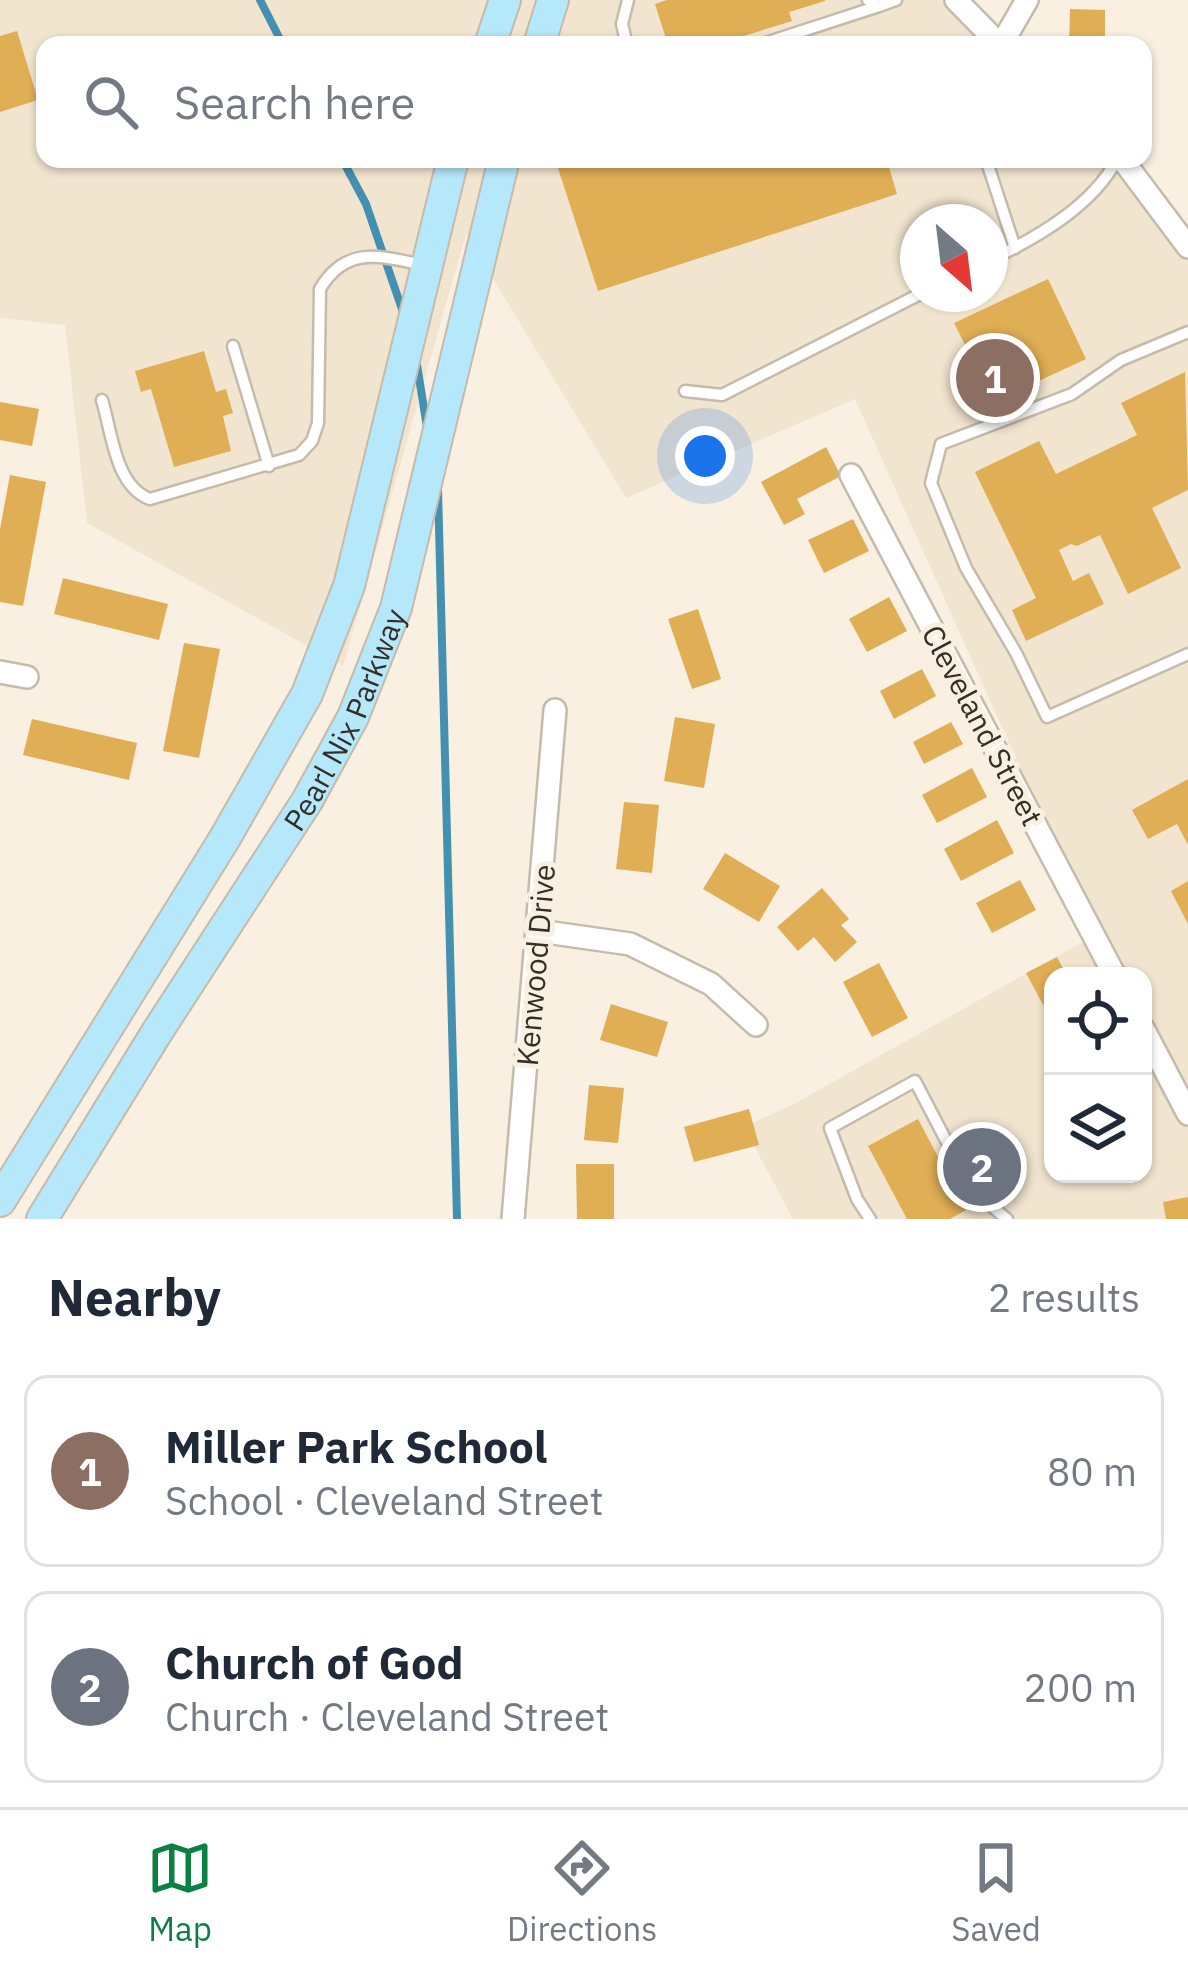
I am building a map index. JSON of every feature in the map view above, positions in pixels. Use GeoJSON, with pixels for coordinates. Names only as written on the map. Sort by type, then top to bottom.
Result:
{"type":"FeatureCollection","features":[{"type":"Feature","properties":{"kind":"main road"},"geometry":{"type":"LineString","coordinates":[[493,36],[506,0]]}},
{"type":"Feature","properties":{"kind":"main road"},"geometry":{"type":"LineString","coordinates":[[542,36],[553,0]]}},
{"type":"Feature","properties":{"kind":"main road","name":"Pearl Nix Parkway"},"geometry":{"type":"LineString","coordinates":[[0,1201],[225,838],[307,694],[349,586],[450,168]]}},
{"type":"Feature","properties":{"kind":"main road","name":"Pearl Nix Parkway"},"geometry":{"type":"LineString","coordinates":[[42,1219],[307,801],[353,717],[396,608],[502,168]]}},
{"type":"Feature","properties":{"kind":"street"},"geometry":{"type":"LineString","coordinates":[[956,0],[991,36]]}},
{"type":"Feature","properties":{"kind":"street"},"geometry":{"type":"LineString","coordinates":[[1005,36],[1027,0]]}},
{"type":"Feature","properties":{"kind":"street"},"geometry":{"type":"LineString","coordinates":[[1128,168],[1188,247]]}},
{"type":"Feature","properties":{"kind":"street"},"geometry":{"type":"LineString","coordinates":[[1131,168],[1188,221]]}},
{"type":"Feature","properties":{"kind":"street","name":"Cleveland Street"},"geometry":{"type":"LineString","coordinates":[[851,475],[1110,967]]}},
{"type":"Feature","properties":{"kind":"street"},"geometry":{"type":"LineString","coordinates":[[0,672],[27,677]]}},
{"type":"Feature","properties":{"kind":"street","name":"Kenwood Drive"},"geometry":{"type":"LineString","coordinates":[[513,1219],[555,710]]}},
{"type":"Feature","properties":{"kind":"street"},"geometry":{"type":"LineString","coordinates":[[539,931],[630,944],[711,983],[756,1025]]}},
{"type":"Feature","properties":{"kind":"street"},"geometry":{"type":"LineString","coordinates":[[1152,1045],[1188,1114]]}},
{"type":"Feature","properties":{"kind":"lane"},"geometry":{"type":"LineString","coordinates":[[625,36],[622,23],[628,0]]}},
{"type":"Feature","properties":{"kind":"lane"},"geometry":{"type":"LineString","coordinates":[[783,36],[873,3],[896,0]]}},
{"type":"Feature","properties":{"kind":"lane"},"geometry":{"type":"LineString","coordinates":[[989,168],[1016,248]]}},
{"type":"Feature","properties":{"kind":"lane"},"geometry":{"type":"LineString","coordinates":[[1008,252],[1055,223],[1114,168]]}},
{"type":"Feature","properties":{"kind":"lane"},"geometry":{"type":"LineString","coordinates":[[102,400],[126,482],[135,494],[149,500],[299,455],[312,441],[319,423],[320,289],[331,271],[366,256],[426,266]]}},
{"type":"Feature","properties":{"kind":"lane"},"geometry":{"type":"LineString","coordinates":[[685,391],[722,395],[900,304]]}},
{"type":"Feature","properties":{"kind":"lane"},"geometry":{"type":"LineString","coordinates":[[1187,334],[1121,360],[1072,394],[941,444],[931,483],[966,568],[1047,717],[1188,654]]}},
{"type":"Feature","properties":{"kind":"lane"},"geometry":{"type":"LineString","coordinates":[[233,346],[269,466]]}},
{"type":"Feature","properties":{"kind":"lane"},"geometry":{"type":"LineString","coordinates":[[870,1219],[857,1199],[830,1128],[915,1082],[972,1190],[1007,1219]]}},
{"type":"Feature","properties":{"kind":"shaded area"},"geometry":{"type":"Polygon","coordinates":[[[0,0],[970,0],[1004,36],[36,36],[36,168],[1130,168],[1188,233],[1188,1219],[793,1219],[744,1127],[792,1105],[1095,935],[855,399],[626,498],[466,234],[343,666],[87,523],[65,325],[0,318],[0,0]]]}},
{"type":"Feature","properties":{"kind":"building"},"geometry":{"type":"Polygon","coordinates":[[[667,0],[825,0],[789,12],[792,21],[744,36],[665,36],[655,4],[667,0]]]}},
{"type":"Feature","properties":{"kind":"building"},"geometry":{"type":"Polygon","coordinates":[[[1070,9],[1105,10],[1105,36],[1069,36],[1070,9]]]}},
{"type":"Feature","properties":{"kind":"building"},"geometry":{"type":"Polygon","coordinates":[[[17,31],[36,101],[0,112],[0,36],[17,31]]]}},
{"type":"Feature","properties":{"kind":"building"},"geometry":{"type":"Polygon","coordinates":[[[558,168],[889,168],[897,194],[598,291],[558,168]]]}},
{"type":"Feature","properties":{"kind":"building"},"geometry":{"type":"Polygon","coordinates":[[[1048,279],[1086,359],[991,403],[974,364],[964,368],[958,356],[968,351],[954,323],[978,312],[1008,312],[1008,298],[1048,279]]]}},
{"type":"Feature","properties":{"kind":"building"},"geometry":{"type":"Polygon","coordinates":[[[204,351],[216,392],[226,389],[233,413],[223,416],[231,451],[174,467],[151,389],[141,392],[135,371],[204,351]]]}},
{"type":"Feature","properties":{"kind":"building"},"geometry":{"type":"Polygon","coordinates":[[[1185,372],[1188,490],[1152,508],[1181,568],[1128,594],[1100,535],[1077,546],[1071,544],[1059,550],[1073,581],[1089,573],[1104,604],[1026,641],[1012,610],[1036,598],[975,472],[1039,441],[1056,474],[1137,435],[1121,403],[1185,372]]]}},
{"type":"Feature","properties":{"kind":"building"},"geometry":{"type":"Polygon","coordinates":[[[0,402],[39,409],[32,446],[0,440],[0,402]]]}},
{"type":"Feature","properties":{"kind":"building"},"geometry":{"type":"Polygon","coordinates":[[[826,447],[841,476],[797,499],[805,514],[784,525],[761,482],[826,447]]]}},
{"type":"Feature","properties":{"kind":"building"},"geometry":{"type":"Polygon","coordinates":[[[10,475],[46,482],[23,606],[0,602],[0,529],[10,475]]]}},
{"type":"Feature","properties":{"kind":"building"},"geometry":{"type":"Polygon","coordinates":[[[853,519],[869,551],[824,573],[808,540],[853,519]]]}},
{"type":"Feature","properties":{"kind":"building"},"geometry":{"type":"Polygon","coordinates":[[[63,578],[168,604],[159,640],[54,614],[63,578]]]}},
{"type":"Feature","properties":{"kind":"building"},"geometry":{"type":"Polygon","coordinates":[[[889,597],[907,631],[867,652],[849,619],[889,597]]]}},
{"type":"Feature","properties":{"kind":"building"},"geometry":{"type":"Polygon","coordinates":[[[698,609],[721,679],[692,689],[668,619],[698,609]]]}},
{"type":"Feature","properties":{"kind":"building"},"geometry":{"type":"Polygon","coordinates":[[[184,643],[220,649],[199,758],[163,751],[184,643]]]}},
{"type":"Feature","properties":{"kind":"building"},"geometry":{"type":"Polygon","coordinates":[[[922,669],[936,696],[894,719],[880,691],[922,669]]]}},
{"type":"Feature","properties":{"kind":"building"},"geometry":{"type":"Polygon","coordinates":[[[675,717],[715,724],[704,788],[664,781],[675,717]]]}},
{"type":"Feature","properties":{"kind":"building"},"geometry":{"type":"Polygon","coordinates":[[[32,719],[137,743],[129,780],[23,755],[32,719]]]}},
{"type":"Feature","properties":{"kind":"building"},"geometry":{"type":"Polygon","coordinates":[[[951,722],[963,744],[924,764],[913,742],[951,722]]]}},
{"type":"Feature","properties":{"kind":"building"},"geometry":{"type":"Polygon","coordinates":[[[972,768],[987,797],[937,823],[922,795],[972,768]]]}},
{"type":"Feature","properties":{"kind":"building"},"geometry":{"type":"Polygon","coordinates":[[[1188,779],[1188,845],[1177,824],[1148,839],[1132,810],[1188,779]]]}},
{"type":"Feature","properties":{"kind":"building"},"geometry":{"type":"Polygon","coordinates":[[[624,802],[659,805],[652,873],[616,869],[624,802]]]}},
{"type":"Feature","properties":{"kind":"building"},"geometry":{"type":"Polygon","coordinates":[[[997,820],[1014,853],[961,881],[944,849],[997,820]]]}},
{"type":"Feature","properties":{"kind":"building"},"geometry":{"type":"Polygon","coordinates":[[[725,853],[780,886],[759,922],[703,889],[725,853]]]}},
{"type":"Feature","properties":{"kind":"building"},"geometry":{"type":"Polygon","coordinates":[[[1020,880],[1036,910],[992,933],[976,903],[1020,880]]]}},
{"type":"Feature","properties":{"kind":"building"},"geometry":{"type":"Polygon","coordinates":[[[1188,881],[1188,924],[1171,891],[1188,881]]]}},
{"type":"Feature","properties":{"kind":"building"},"geometry":{"type":"Polygon","coordinates":[[[822,888],[849,919],[841,925],[857,942],[835,962],[814,937],[798,951],[777,927],[822,888]]]}},
{"type":"Feature","properties":{"kind":"building"},"geometry":{"type":"Polygon","coordinates":[[[1057,957],[1062,967],[1044,967],[1043,1005],[1026,973],[1057,957]]]}},
{"type":"Feature","properties":{"kind":"building"},"geometry":{"type":"Polygon","coordinates":[[[879,963],[908,1018],[872,1037],[843,982],[879,963]]]}},
{"type":"Feature","properties":{"kind":"building"},"geometry":{"type":"Polygon","coordinates":[[[611,1004],[668,1022],[657,1057],[600,1040],[611,1004]]]}},
{"type":"Feature","properties":{"kind":"building"},"geometry":{"type":"Polygon","coordinates":[[[589,1085],[624,1088],[618,1143],[584,1140],[589,1085]]]}},
{"type":"Feature","properties":{"kind":"building"},"geometry":{"type":"Polygon","coordinates":[[[749,1109],[759,1145],[694,1162],[684,1127],[749,1109]]]}},
{"type":"Feature","properties":{"kind":"building"},"geometry":{"type":"Polygon","coordinates":[[[918,1119],[966,1210],[950,1219],[907,1219],[868,1146],[918,1119]]]}},
{"type":"Feature","properties":{"kind":"building"},"geometry":{"type":"Polygon","coordinates":[[[576,1164],[614,1164],[614,1219],[577,1219],[576,1164]]]}},
{"type":"Feature","properties":{"kind":"building"},"geometry":{"type":"Polygon","coordinates":[[[1188,1197],[1188,1219],[1166,1219],[1163,1202],[1188,1197]]]}},
{"type":"Feature","properties":{"kind":"waterway"},"geometry":{"type":"LineString","coordinates":[[260,0],[278,36]]}},
{"type":"Feature","properties":{"kind":"waterway"},"geometry":{"type":"LineString","coordinates":[[347,168],[366,204],[404,315]]}},
{"type":"Feature","properties":{"kind":"waterway"},"geometry":{"type":"LineString","coordinates":[[416,359],[427,427]]}},
{"type":"Feature","properties":{"kind":"waterway"},"geometry":{"type":"LineString","coordinates":[[438,489],[457,1219]]}},
{"type":"Feature","properties":{"kind":"place","name":"Miller Park School"},"geometry":{"type":"Point","coordinates":[995,378]}},
{"type":"Feature","properties":{"kind":"place","name":"Church of God"},"geometry":{"type":"Point","coordinates":[982,1167]}}]}
